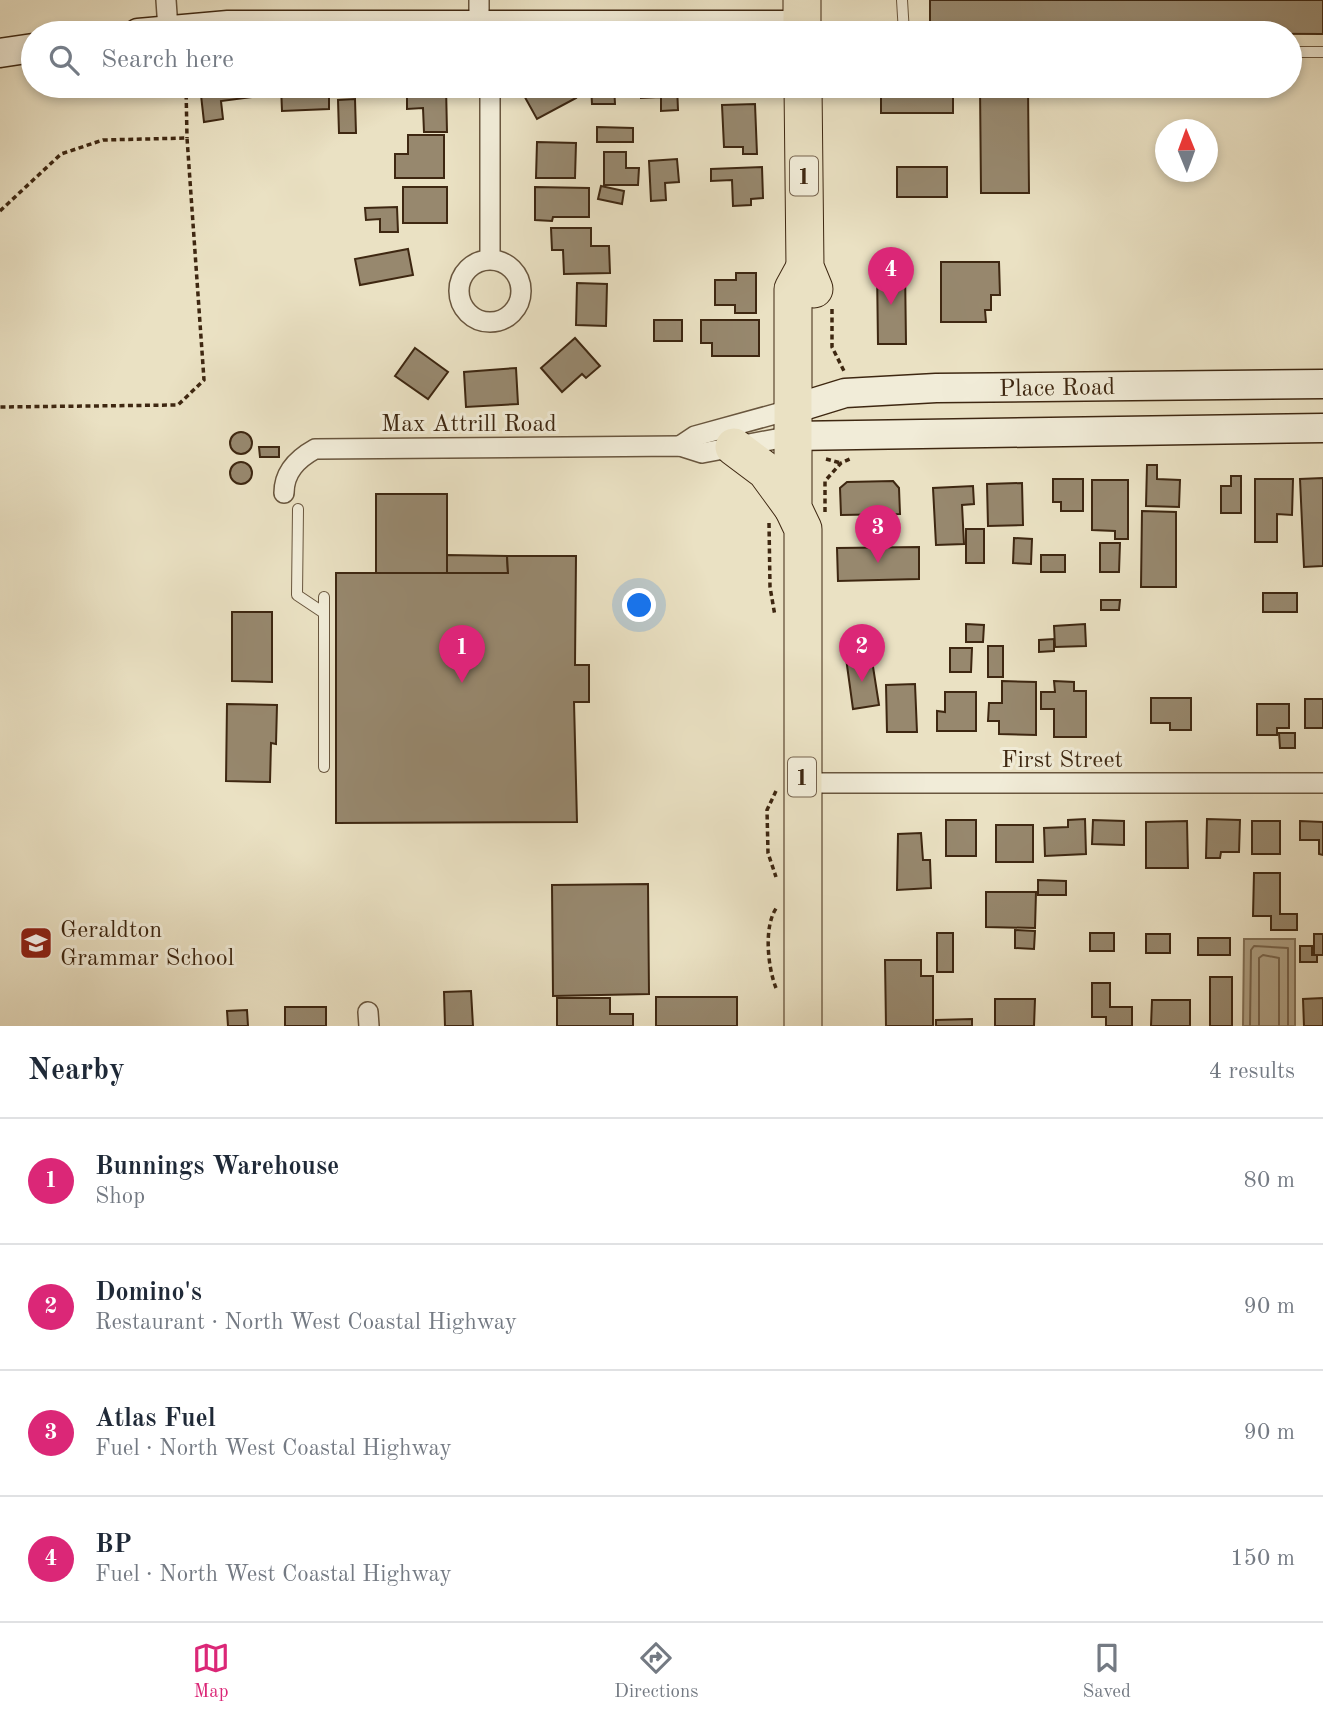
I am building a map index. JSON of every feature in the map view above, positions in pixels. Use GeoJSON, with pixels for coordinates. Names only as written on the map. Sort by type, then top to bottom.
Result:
{"type":"FeatureCollection","features":[{"type":"Feature","properties":{"kind":"highway","name":"1"},"geometry":{"type":"LineString","coordinates":[[803,98],[804,267],[814,287],[804,420],[814,509],[798,518],[790,785],[803,1026]]}},
{"type":"Feature","properties":{"kind":"highway"},"geometry":{"type":"LineString","coordinates":[[734,447],[753,459],[771,477],[798,518]]}},
{"type":"Feature","properties":{"kind":"street"},"geometry":{"type":"LineString","coordinates":[[166,0],[167,21]]}},
{"type":"Feature","properties":{"kind":"street"},"geometry":{"type":"LineString","coordinates":[[485,21],[802,19]]}},
{"type":"Feature","properties":{"kind":"street"},"geometry":{"type":"LineString","coordinates":[[0,53],[21,50]]}},
{"type":"Feature","properties":{"kind":"street"},"geometry":{"type":"LineString","coordinates":[[490,98],[490,259]]}},
{"type":"Feature","properties":{"kind":"street","name":"Place Road"},"geometry":{"type":"LineString","coordinates":[[804,420],[845,393],[936,388],[1323,384]]}},
{"type":"Feature","properties":{"kind":"street","name":"Place Road"},"geometry":{"type":"LineString","coordinates":[[804,420],[1323,428]]}},
{"type":"Feature","properties":{"kind":"street","name":"Max Attrill Road"},"geometry":{"type":"LineString","coordinates":[[680,446],[695,436],[804,420]]}},
{"type":"Feature","properties":{"kind":"street","name":"Max Attrill Road"},"geometry":{"type":"LineString","coordinates":[[284,495],[286,477],[294,464],[315,449],[680,446],[702,453],[734,447],[804,420]]}},
{"type":"Feature","properties":{"kind":"street","name":"First Street"},"geometry":{"type":"LineString","coordinates":[[790,785],[1323,783]]}},
{"type":"Feature","properties":{"kind":"lane"},"geometry":{"type":"LineString","coordinates":[[902,0],[903,21]]}},
{"type":"Feature","properties":{"kind":"lane"},"geometry":{"type":"LineString","coordinates":[[1302,52],[1323,52]]}},
{"type":"Feature","properties":{"kind":"lane"},"geometry":{"type":"LineString","coordinates":[[298,509],[297,595],[324,613]]}},
{"type":"Feature","properties":{"kind":"lane"},"geometry":{"type":"LineString","coordinates":[[324,597],[324,768]]}},
{"type":"Feature","properties":{"kind":"path"},"geometry":{"type":"LineString","coordinates":[[0,407],[178,405],[204,380],[186,98]]}},
{"type":"Feature","properties":{"kind":"path"},"geometry":{"type":"LineString","coordinates":[[0,211],[61,155],[103,140],[187,138]]}},
{"type":"Feature","properties":{"kind":"path"},"geometry":{"type":"LineString","coordinates":[[775,620],[771,587],[798,518],[841,463],[856,456]]}},
{"type":"Feature","properties":{"kind":"path"},"geometry":{"type":"LineString","coordinates":[[780,887],[770,863],[767,805],[790,785]]}},
{"type":"Feature","properties":{"kind":"path"},"geometry":{"type":"LineString","coordinates":[[778,993],[771,972],[770,920],[780,900]]}},
{"type":"Feature","properties":{"kind":"water"},"geometry":{"type":"Polygon","coordinates":[[[1244,939],[1295,939],[1295,1026],[1243,1026],[1244,939]]]}},
{"type":"Feature","properties":{"kind":"building"},"geometry":{"type":"Polygon","coordinates":[[[930,0],[1323,0],[1323,34],[1302,34],[1302,21],[930,21],[930,0]]]}},
{"type":"Feature","properties":{"kind":"building"},"geometry":{"type":"Polygon","coordinates":[[[201,98],[244,98],[221,101],[223,119],[204,122],[201,98]]]}},
{"type":"Feature","properties":{"kind":"building"},"geometry":{"type":"Polygon","coordinates":[[[281,98],[329,98],[329,109],[282,111],[281,98]]]}},
{"type":"Feature","properties":{"kind":"building"},"geometry":{"type":"Polygon","coordinates":[[[407,98],[446,98],[447,132],[424,132],[423,108],[407,109],[407,98]]]}},
{"type":"Feature","properties":{"kind":"building"},"geometry":{"type":"Polygon","coordinates":[[[525,98],[576,98],[537,119],[525,98]]]}},
{"type":"Feature","properties":{"kind":"building"},"geometry":{"type":"Polygon","coordinates":[[[592,98],[615,98],[615,104],[592,104],[592,98]]]}},
{"type":"Feature","properties":{"kind":"building"},"geometry":{"type":"Polygon","coordinates":[[[661,98],[678,98],[678,110],[661,111],[661,98]]]}},
{"type":"Feature","properties":{"kind":"building"},"geometry":{"type":"Polygon","coordinates":[[[881,98],[953,98],[953,113],[881,113],[881,98]]]}},
{"type":"Feature","properties":{"kind":"building"},"geometry":{"type":"Polygon","coordinates":[[[980,98],[1028,98],[1029,193],[981,193],[980,98]]]}},
{"type":"Feature","properties":{"kind":"building"},"geometry":{"type":"Polygon","coordinates":[[[355,99],[356,133],[339,133],[338,100],[355,99]]]}},
{"type":"Feature","properties":{"kind":"building"},"geometry":{"type":"Polygon","coordinates":[[[755,104],[757,154],[743,154],[743,147],[724,147],[722,105],[755,104]]]}},
{"type":"Feature","properties":{"kind":"building"},"geometry":{"type":"Polygon","coordinates":[[[597,127],[633,128],[633,142],[597,142],[597,127]]]}},
{"type":"Feature","properties":{"kind":"building"},"geometry":{"type":"Polygon","coordinates":[[[408,135],[444,135],[444,178],[395,178],[395,154],[408,154],[408,135]]]}},
{"type":"Feature","properties":{"kind":"building"},"geometry":{"type":"Polygon","coordinates":[[[537,142],[576,143],[575,178],[536,178],[537,142]]]}},
{"type":"Feature","properties":{"kind":"building"},"geometry":{"type":"Polygon","coordinates":[[[604,152],[626,152],[626,168],[639,168],[638,185],[604,185],[604,152]]]}},
{"type":"Feature","properties":{"kind":"building"},"geometry":{"type":"Polygon","coordinates":[[[677,159],[679,182],[665,183],[666,200],[651,201],[649,161],[677,159]]]}},
{"type":"Feature","properties":{"kind":"building"},"geometry":{"type":"Polygon","coordinates":[[[762,167],[763,198],[751,199],[751,205],[733,206],[732,180],[711,181],[711,169],[762,167]]]}},
{"type":"Feature","properties":{"kind":"building"},"geometry":{"type":"Polygon","coordinates":[[[897,167],[947,167],[947,197],[897,197],[897,167]]]}},
{"type":"Feature","properties":{"kind":"building"},"geometry":{"type":"Polygon","coordinates":[[[601,186],[624,191],[622,204],[598,199],[601,186]]]}},
{"type":"Feature","properties":{"kind":"building"},"geometry":{"type":"Polygon","coordinates":[[[403,187],[447,187],[447,223],[403,223],[403,187]]]}},
{"type":"Feature","properties":{"kind":"building"},"geometry":{"type":"Polygon","coordinates":[[[535,187],[589,188],[589,217],[535,220],[535,187]]]}},
{"type":"Feature","properties":{"kind":"building"},"geometry":{"type":"Polygon","coordinates":[[[397,207],[398,232],[380,232],[380,219],[366,220],[365,208],[397,207]]]}},
{"type":"Feature","properties":{"kind":"building"},"geometry":{"type":"Polygon","coordinates":[[[551,228],[591,228],[591,246],[609,246],[610,273],[564,274],[563,250],[552,250],[551,228]]]}},
{"type":"Feature","properties":{"kind":"building"},"geometry":{"type":"Polygon","coordinates":[[[408,249],[413,275],[360,285],[355,259],[408,249]]]}},
{"type":"Feature","properties":{"kind":"building"},"geometry":{"type":"Polygon","coordinates":[[[941,262],[999,262],[1000,295],[991,295],[991,310],[985,310],[986,322],[941,322],[941,262]]]}},
{"type":"Feature","properties":{"kind":"building"},"geometry":{"type":"Polygon","coordinates":[[[905,267],[906,344],[878,344],[877,268],[905,267]]]}},
{"type":"Feature","properties":{"kind":"building"},"geometry":{"type":"Polygon","coordinates":[[[736,273],[756,273],[756,313],[735,313],[735,305],[715,305],[715,280],[736,280],[736,273]]]}},
{"type":"Feature","properties":{"kind":"building"},"geometry":{"type":"Polygon","coordinates":[[[577,283],[607,284],[606,326],[576,325],[577,283]]]}},
{"type":"Feature","properties":{"kind":"building"},"geometry":{"type":"Polygon","coordinates":[[[654,320],[682,320],[682,341],[654,341],[654,320]]]}},
{"type":"Feature","properties":{"kind":"building"},"geometry":{"type":"Polygon","coordinates":[[[701,320],[759,320],[759,356],[712,356],[712,343],[701,343],[701,320]]]}},
{"type":"Feature","properties":{"kind":"building"},"geometry":{"type":"Polygon","coordinates":[[[575,338],[600,366],[586,378],[582,374],[562,392],[541,368],[575,338]]]}},
{"type":"Feature","properties":{"kind":"building"},"geometry":{"type":"Polygon","coordinates":[[[415,348],[448,372],[428,399],[395,376],[415,348]]]}},
{"type":"Feature","properties":{"kind":"building"},"geometry":{"type":"Polygon","coordinates":[[[516,368],[518,404],[466,407],[464,372],[516,368]]]}},
{"type":"Feature","properties":{"kind":"building"},"geometry":{"type":"Polygon","coordinates":[[[241,432],[249,435],[252,443],[249,451],[241,454],[233,451],[230,443],[233,435],[241,432]]]}},
{"type":"Feature","properties":{"kind":"building"},"geometry":{"type":"Polygon","coordinates":[[[259,447],[279,447],[279,457],[260,457],[259,447]]]}},
{"type":"Feature","properties":{"kind":"building"},"geometry":{"type":"Polygon","coordinates":[[[241,462],[249,465],[252,473],[249,481],[241,484],[233,481],[230,473],[233,465],[241,462]]]}},
{"type":"Feature","properties":{"kind":"building"},"geometry":{"type":"Polygon","coordinates":[[[1147,465],[1157,465],[1157,479],[1180,480],[1179,507],[1146,506],[1147,465]]]}},
{"type":"Feature","properties":{"kind":"building"},"geometry":{"type":"Polygon","coordinates":[[[1231,476],[1241,476],[1241,513],[1221,513],[1221,486],[1231,486],[1231,476]]]}},
{"type":"Feature","properties":{"kind":"building"},"geometry":{"type":"Polygon","coordinates":[[[1323,478],[1323,566],[1304,567],[1300,479],[1323,478]]]}},
{"type":"Feature","properties":{"kind":"building"},"geometry":{"type":"Polygon","coordinates":[[[1053,479],[1083,479],[1083,511],[1061,511],[1061,502],[1053,502],[1053,479]]]}},
{"type":"Feature","properties":{"kind":"building"},"geometry":{"type":"Polygon","coordinates":[[[1255,479],[1293,479],[1292,515],[1277,514],[1277,542],[1255,542],[1255,479]]]}},
{"type":"Feature","properties":{"kind":"building"},"geometry":{"type":"Polygon","coordinates":[[[1092,480],[1128,480],[1128,539],[1115,539],[1115,531],[1092,530],[1092,480]]]}},
{"type":"Feature","properties":{"kind":"building"},"geometry":{"type":"Polygon","coordinates":[[[893,481],[899,488],[900,514],[841,515],[840,488],[847,482],[893,481]]]}},
{"type":"Feature","properties":{"kind":"building"},"geometry":{"type":"Polygon","coordinates":[[[1022,483],[1023,525],[988,526],[987,484],[1022,483]]]}},
{"type":"Feature","properties":{"kind":"building"},"geometry":{"type":"Polygon","coordinates":[[[973,486],[974,504],[962,505],[964,544],[936,545],[933,488],[973,486]]]}},
{"type":"Feature","properties":{"kind":"building"},"geometry":{"type":"Polygon","coordinates":[[[376,494],[447,494],[447,573],[376,573],[376,494]]]}},
{"type":"Feature","properties":{"kind":"building"},"geometry":{"type":"Polygon","coordinates":[[[1142,511],[1176,512],[1176,587],[1141,587],[1142,511]]]}},
{"type":"Feature","properties":{"kind":"building"},"geometry":{"type":"Polygon","coordinates":[[[966,529],[984,529],[984,563],[966,563],[966,529]]]}},
{"type":"Feature","properties":{"kind":"building"},"geometry":{"type":"Polygon","coordinates":[[[1014,538],[1032,539],[1031,564],[1013,563],[1014,538]]]}},
{"type":"Feature","properties":{"kind":"building"},"geometry":{"type":"Polygon","coordinates":[[[1100,543],[1120,543],[1119,572],[1100,572],[1100,543]]]}},
{"type":"Feature","properties":{"kind":"building"},"geometry":{"type":"Polygon","coordinates":[[[919,547],[919,579],[838,581],[837,548],[919,547]]]}},
{"type":"Feature","properties":{"kind":"building"},"geometry":{"type":"Polygon","coordinates":[[[447,555],[507,556],[508,573],[447,573],[447,555]]]}},
{"type":"Feature","properties":{"kind":"building"},"geometry":{"type":"Polygon","coordinates":[[[1041,555],[1065,555],[1065,572],[1041,572],[1041,555]]]}},
{"type":"Feature","properties":{"kind":"building"},"geometry":{"type":"Polygon","coordinates":[[[507,556],[576,556],[575,665],[589,665],[589,702],[574,702],[577,822],[336,823],[336,573],[508,573],[507,556]]]}},
{"type":"Feature","properties":{"kind":"building"},"geometry":{"type":"Polygon","coordinates":[[[1263,593],[1297,593],[1297,612],[1263,612],[1263,593]]]}},
{"type":"Feature","properties":{"kind":"building"},"geometry":{"type":"Polygon","coordinates":[[[1101,600],[1120,600],[1119,610],[1101,610],[1101,600]]]}},
{"type":"Feature","properties":{"kind":"building"},"geometry":{"type":"Polygon","coordinates":[[[232,612],[272,612],[272,682],[232,681],[232,612]]]}},
{"type":"Feature","properties":{"kind":"building"},"geometry":{"type":"Polygon","coordinates":[[[966,624],[984,625],[983,642],[966,642],[966,624]]]}},
{"type":"Feature","properties":{"kind":"building"},"geometry":{"type":"Polygon","coordinates":[[[1085,624],[1086,646],[1055,647],[1054,626],[1085,624]]]}},
{"type":"Feature","properties":{"kind":"building"},"geometry":{"type":"Polygon","coordinates":[[[1054,639],[1054,651],[1039,652],[1039,640],[1054,639]]]}},
{"type":"Feature","properties":{"kind":"building"},"geometry":{"type":"Polygon","coordinates":[[[988,646],[1003,646],[1003,677],[988,677],[988,646]]]}},
{"type":"Feature","properties":{"kind":"building"},"geometry":{"type":"Polygon","coordinates":[[[950,648],[972,648],[971,672],[950,672],[950,648]]]}},
{"type":"Feature","properties":{"kind":"building"},"geometry":{"type":"Polygon","coordinates":[[[871,654],[879,705],[853,709],[846,658],[871,654]]]}},
{"type":"Feature","properties":{"kind":"building"},"geometry":{"type":"Polygon","coordinates":[[[1002,681],[1036,682],[1036,735],[999,734],[999,721],[988,721],[989,703],[1002,703],[1002,681]]]}},
{"type":"Feature","properties":{"kind":"building"},"geometry":{"type":"Polygon","coordinates":[[[1054,681],[1074,682],[1074,691],[1086,691],[1086,737],[1054,737],[1054,709],[1041,709],[1041,692],[1055,692],[1054,681]]]}},
{"type":"Feature","properties":{"kind":"building"},"geometry":{"type":"Polygon","coordinates":[[[915,684],[917,732],[887,732],[886,685],[915,684]]]}},
{"type":"Feature","properties":{"kind":"building"},"geometry":{"type":"Polygon","coordinates":[[[945,692],[976,692],[976,731],[937,731],[937,711],[945,712],[945,692]]]}},
{"type":"Feature","properties":{"kind":"building"},"geometry":{"type":"Polygon","coordinates":[[[1151,698],[1191,698],[1191,730],[1170,730],[1170,723],[1151,723],[1151,698]]]}},
{"type":"Feature","properties":{"kind":"building"},"geometry":{"type":"Polygon","coordinates":[[[1305,699],[1323,699],[1323,728],[1305,728],[1305,699]]]}},
{"type":"Feature","properties":{"kind":"building"},"geometry":{"type":"Polygon","coordinates":[[[227,704],[277,705],[276,744],[271,743],[270,782],[226,781],[227,704]]]}},
{"type":"Feature","properties":{"kind":"building"},"geometry":{"type":"Polygon","coordinates":[[[1257,704],[1289,704],[1289,728],[1277,728],[1277,735],[1257,735],[1257,704]]]}},
{"type":"Feature","properties":{"kind":"building"},"geometry":{"type":"Polygon","coordinates":[[[1279,733],[1295,733],[1295,748],[1280,748],[1279,733]]]}},
{"type":"Feature","properties":{"kind":"building"},"geometry":{"type":"Polygon","coordinates":[[[1085,819],[1086,854],[1045,856],[1044,828],[1068,827],[1068,820],[1085,819]]]}},
{"type":"Feature","properties":{"kind":"building"},"geometry":{"type":"Polygon","coordinates":[[[1207,819],[1240,820],[1239,852],[1221,852],[1220,858],[1206,858],[1207,819]]]}},
{"type":"Feature","properties":{"kind":"building"},"geometry":{"type":"Polygon","coordinates":[[[946,820],[976,820],[976,856],[946,856],[946,820]]]}},
{"type":"Feature","properties":{"kind":"building"},"geometry":{"type":"Polygon","coordinates":[[[1093,820],[1124,821],[1124,845],[1092,844],[1093,820]]]}},
{"type":"Feature","properties":{"kind":"building"},"geometry":{"type":"Polygon","coordinates":[[[1187,821],[1188,868],[1146,868],[1146,822],[1187,821]]]}},
{"type":"Feature","properties":{"kind":"building"},"geometry":{"type":"Polygon","coordinates":[[[1252,821],[1280,821],[1280,854],[1252,854],[1252,821]]]}},
{"type":"Feature","properties":{"kind":"building"},"geometry":{"type":"Polygon","coordinates":[[[1300,821],[1323,822],[1323,855],[1319,854],[1319,840],[1300,840],[1300,821]]]}},
{"type":"Feature","properties":{"kind":"building"},"geometry":{"type":"Polygon","coordinates":[[[996,825],[1033,825],[1033,862],[996,862],[996,825]]]}},
{"type":"Feature","properties":{"kind":"building"},"geometry":{"type":"Polygon","coordinates":[[[921,833],[923,860],[930,860],[931,888],[897,890],[898,834],[921,833]]]}},
{"type":"Feature","properties":{"kind":"building"},"geometry":{"type":"Polygon","coordinates":[[[1254,873],[1280,873],[1280,914],[1297,914],[1297,930],[1271,930],[1271,916],[1253,916],[1254,873]]]}},
{"type":"Feature","properties":{"kind":"building"},"geometry":{"type":"Polygon","coordinates":[[[1038,880],[1066,881],[1066,895],[1038,895],[1038,880]]]}},
{"type":"Feature","properties":{"kind":"building"},"geometry":{"type":"Polygon","coordinates":[[[648,884],[649,994],[553,996],[552,885],[648,884]]]}},
{"type":"Feature","properties":{"kind":"building"},"geometry":{"type":"Polygon","coordinates":[[[986,892],[1036,892],[1035,928],[986,927],[986,892]]]}},
{"type":"Feature","properties":{"kind":"building"},"geometry":{"type":"Polygon","coordinates":[[[1015,930],[1035,931],[1034,949],[1015,948],[1015,930]]]}},
{"type":"Feature","properties":{"kind":"building"},"geometry":{"type":"Polygon","coordinates":[[[937,933],[953,933],[953,972],[937,972],[937,933]]]}},
{"type":"Feature","properties":{"kind":"building"},"geometry":{"type":"Polygon","coordinates":[[[1090,933],[1114,933],[1114,951],[1090,951],[1090,933]]]}},
{"type":"Feature","properties":{"kind":"building"},"geometry":{"type":"Polygon","coordinates":[[[1146,934],[1170,934],[1170,953],[1146,953],[1146,934]]]}},
{"type":"Feature","properties":{"kind":"building"},"geometry":{"type":"Polygon","coordinates":[[[1314,934],[1323,934],[1323,955],[1314,955],[1314,934]]]}},
{"type":"Feature","properties":{"kind":"building"},"geometry":{"type":"Polygon","coordinates":[[[1198,938],[1230,938],[1230,955],[1198,955],[1198,938]]]}},
{"type":"Feature","properties":{"kind":"building"},"geometry":{"type":"Polygon","coordinates":[[[1300,946],[1312,946],[1312,955],[1317,955],[1317,962],[1300,962],[1300,946]]]}},
{"type":"Feature","properties":{"kind":"building"},"geometry":{"type":"Polygon","coordinates":[[[885,960],[921,960],[921,976],[933,976],[933,1026],[886,1026],[885,960]]]}},
{"type":"Feature","properties":{"kind":"building"},"geometry":{"type":"Polygon","coordinates":[[[1210,977],[1232,977],[1232,1026],[1210,1026],[1210,977]]]}},
{"type":"Feature","properties":{"kind":"building"},"geometry":{"type":"Polygon","coordinates":[[[1092,983],[1110,983],[1110,1007],[1132,1007],[1132,1026],[1106,1026],[1106,1017],[1092,1017],[1092,983]]]}},
{"type":"Feature","properties":{"kind":"building"},"geometry":{"type":"Polygon","coordinates":[[[471,991],[473,1026],[445,1026],[444,992],[471,991]]]}},
{"type":"Feature","properties":{"kind":"building"},"geometry":{"type":"Polygon","coordinates":[[[656,997],[737,997],[737,1026],[656,1026],[656,997]]]}},
{"type":"Feature","properties":{"kind":"building"},"geometry":{"type":"Polygon","coordinates":[[[557,998],[610,998],[610,1014],[633,1014],[633,1026],[557,1026],[557,998]]]}},
{"type":"Feature","properties":{"kind":"building"},"geometry":{"type":"Polygon","coordinates":[[[1323,998],[1323,1026],[1304,1026],[1303,999],[1323,998]]]}},
{"type":"Feature","properties":{"kind":"building"},"geometry":{"type":"Polygon","coordinates":[[[995,999],[1035,999],[1034,1026],[995,1026],[995,999]]]}},
{"type":"Feature","properties":{"kind":"building"},"geometry":{"type":"Polygon","coordinates":[[[1152,1000],[1190,1000],[1190,1026],[1151,1026],[1152,1000]]]}},
{"type":"Feature","properties":{"kind":"building"},"geometry":{"type":"Polygon","coordinates":[[[285,1007],[326,1007],[326,1026],[285,1026],[285,1007]]]}},
{"type":"Feature","properties":{"kind":"building"},"geometry":{"type":"Polygon","coordinates":[[[247,1010],[248,1026],[228,1026],[227,1011],[247,1010]]]}},
{"type":"Feature","properties":{"kind":"building"},"geometry":{"type":"Polygon","coordinates":[[[972,1019],[972,1026],[936,1026],[936,1020],[972,1019]]]}},
{"type":"Feature","properties":{"kind":"place","name":"BP"},"geometry":{"type":"Point","coordinates":[891,305]}},
{"type":"Feature","properties":{"kind":"place","name":"Atlas Fuel"},"geometry":{"type":"Point","coordinates":[878,563]}},
{"type":"Feature","properties":{"kind":"place","name":"Domino's"},"geometry":{"type":"Point","coordinates":[862,682]}},
{"type":"Feature","properties":{"kind":"place","name":"Bunnings Warehouse"},"geometry":{"type":"Point","coordinates":[462,683]}},
{"type":"Feature","properties":{"kind":"place","name":"Geraldton Grammar School"},"geometry":{"type":"Point","coordinates":[36,943]}}]}
